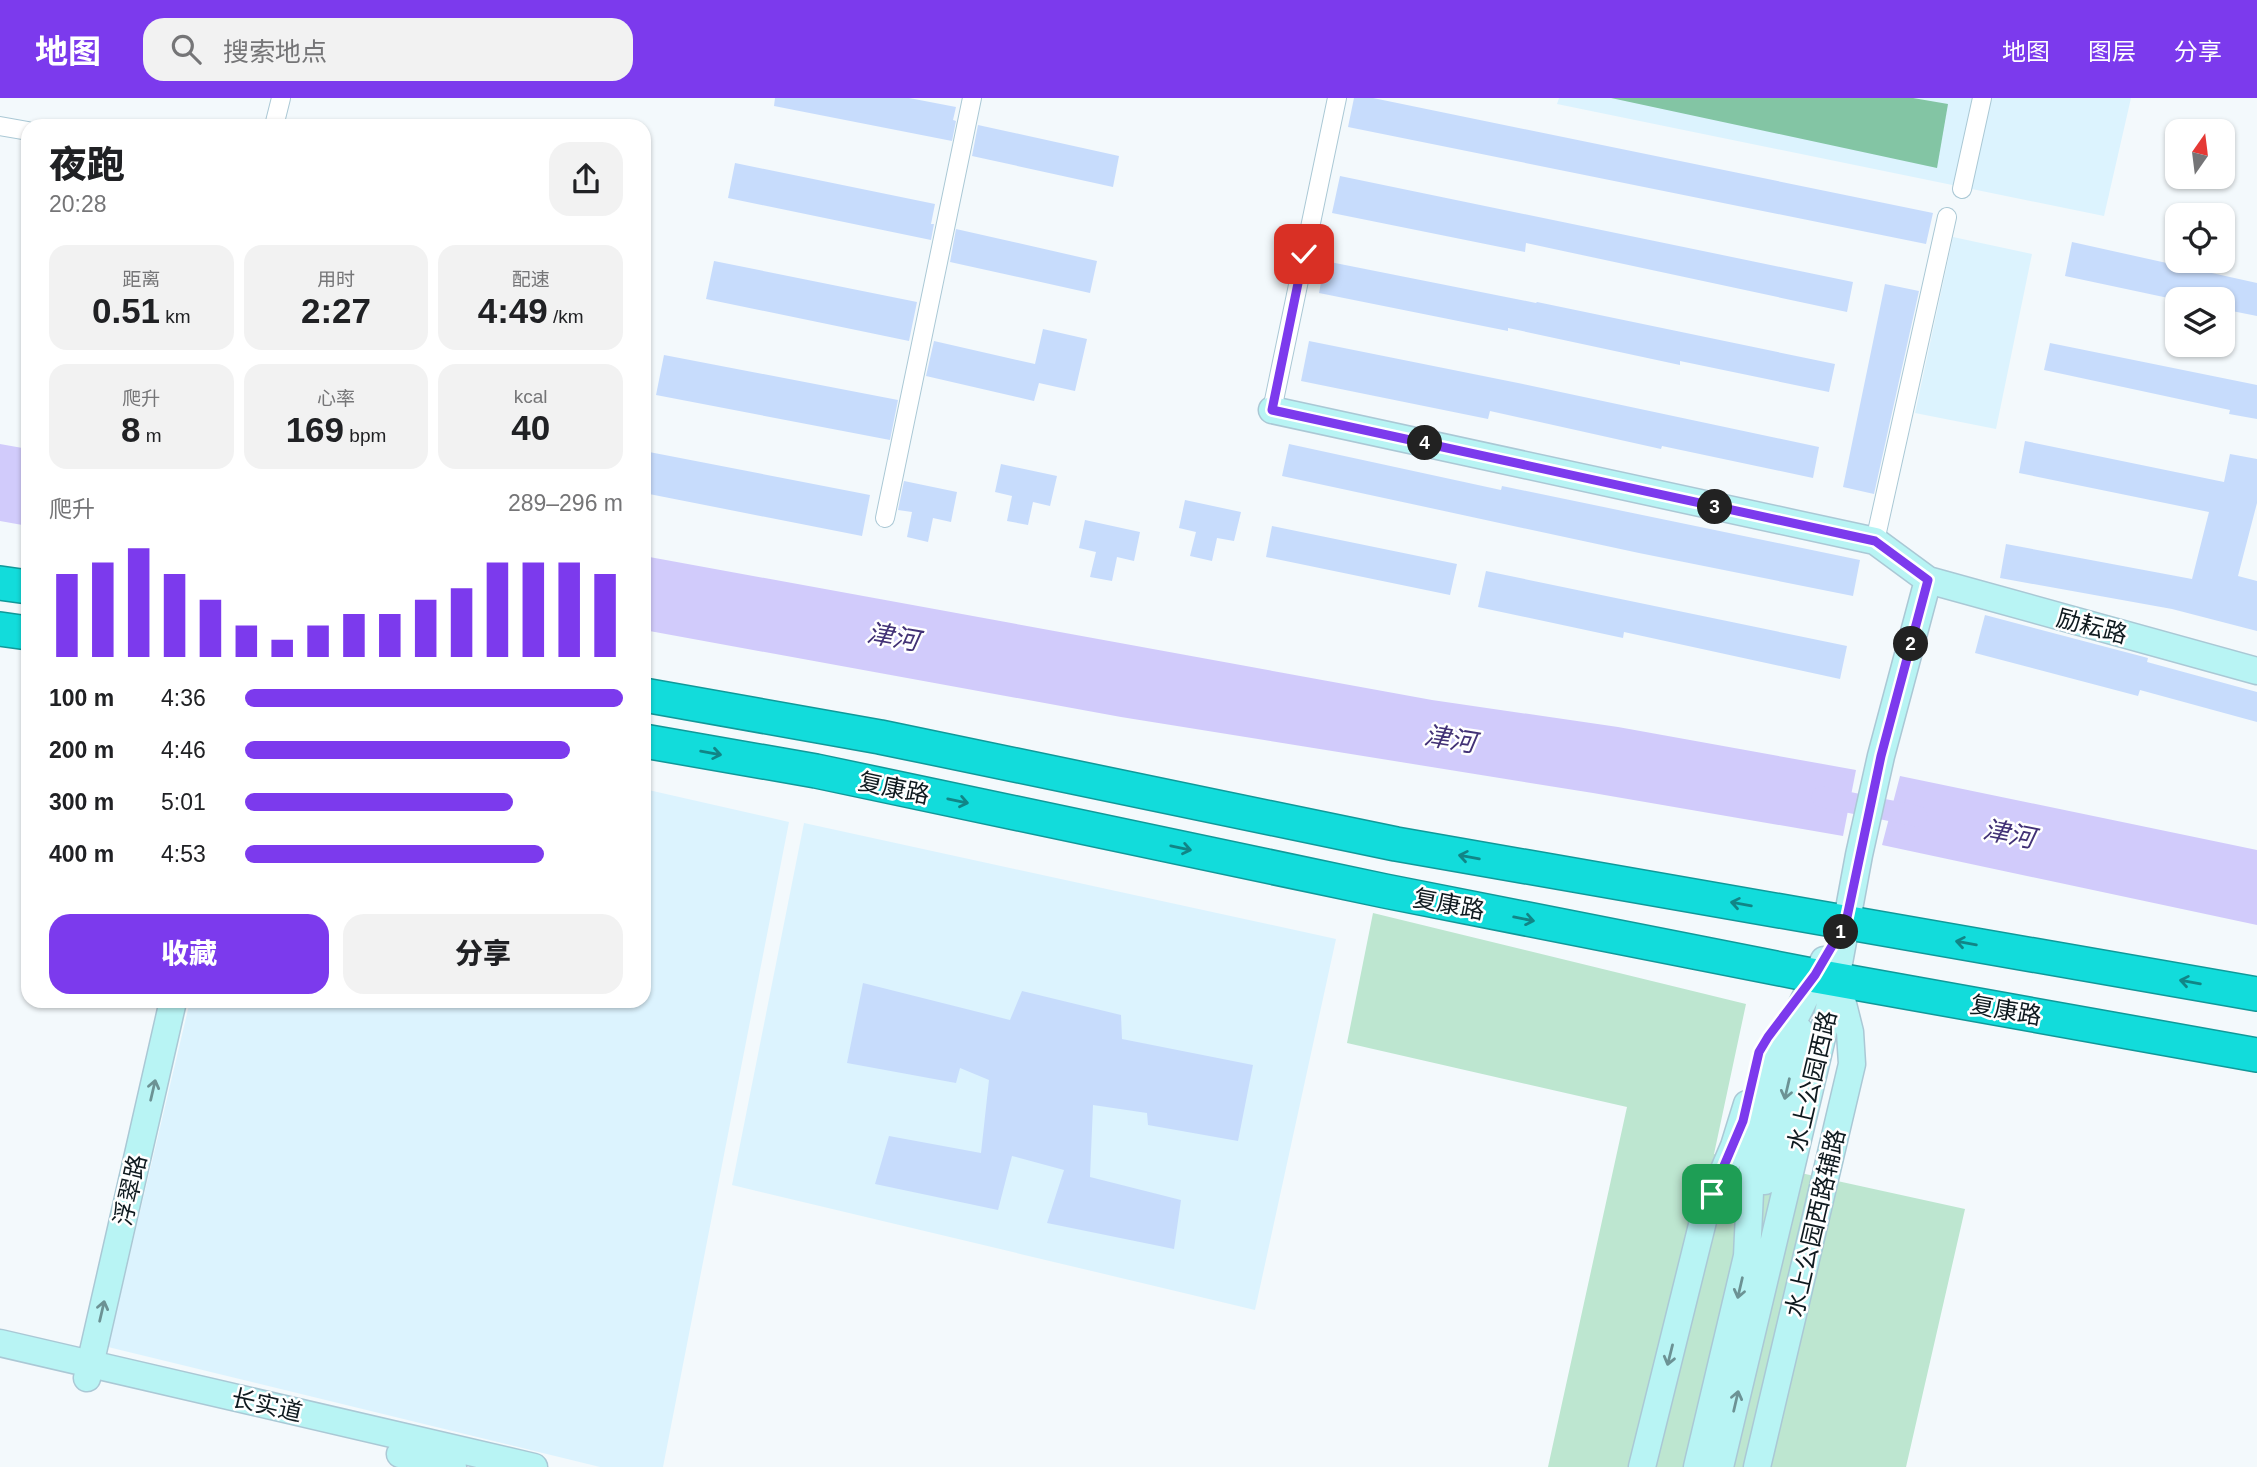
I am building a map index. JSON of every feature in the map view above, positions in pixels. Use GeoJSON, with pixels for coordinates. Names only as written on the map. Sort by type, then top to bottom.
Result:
{"type":"FeatureCollection","features":[{"type":"Feature","properties":{"kind":"highway"},"geometry":{"type":"LineString","coordinates":[[0,583],[21,586]]}},
{"type":"Feature","properties":{"kind":"highway"},"geometry":{"type":"LineString","coordinates":[[0,629],[21,633]]}},
{"type":"Feature","properties":{"kind":"highway","name":"复康路"},"geometry":{"type":"LineString","coordinates":[[651,696],[880,737],[1396,844],[2257,994]]}},
{"type":"Feature","properties":{"kind":"highway","name":"复康路"},"geometry":{"type":"LineString","coordinates":[[651,742],[816,771],[1384,891],[1826,977],[2257,1055]]}},
{"type":"Feature","properties":{"kind":"street"},"geometry":{"type":"LineString","coordinates":[[276,119],[281,98]]}},
{"type":"Feature","properties":{"kind":"street"},"geometry":{"type":"LineString","coordinates":[[885,517],[972,98]]}},
{"type":"Feature","properties":{"kind":"street"},"geometry":{"type":"LineString","coordinates":[[1337,98],[1272,410],[1875,541],[1928,580]]}},
{"type":"Feature","properties":{"kind":"street"},"geometry":{"type":"LineString","coordinates":[[1962,189],[1982,98]]}},
{"type":"Feature","properties":{"kind":"street"},"geometry":{"type":"LineString","coordinates":[[0,126],[21,130]]}},
{"type":"Feature","properties":{"kind":"street"},"geometry":{"type":"LineString","coordinates":[[1875,541],[1947,217]]}},
{"type":"Feature","properties":{"kind":"street","name":"励耘路"},"geometry":{"type":"LineString","coordinates":[[1928,580],[2257,671]]}},
{"type":"Feature","properties":{"kind":"street","name":"水上公园西路"},"geometry":{"type":"LineString","coordinates":[[1698,1467],[1758,1257],[1826,977],[1846,922],[1881,756],[1928,580]]}},
{"type":"Feature","properties":{"kind":"street"},"geometry":{"type":"LineString","coordinates":[[1642,1467],[1704,1217],[1743,1121],[1759,1052],[1768,1037],[1826,977]]}},
{"type":"Feature","properties":{"kind":"street","name":"水上公园西路"},"geometry":{"type":"LineString","coordinates":[[1720,1467],[1758,1257],[1750,1192],[1756,1137],[1774,1060],[1826,977]]}},
{"type":"Feature","properties":{"kind":"street","name":"水上公园西路辅路"},"geometry":{"type":"LineString","coordinates":[[1757,1467],[1852,1064],[1850,1032],[1826,977]]}},
{"type":"Feature","properties":{"kind":"street","name":"浮翠路"},"geometry":{"type":"LineString","coordinates":[[89,1371],[171,1008]]}},
{"type":"Feature","properties":{"kind":"street","name":"长实道"},"geometry":{"type":"LineString","coordinates":[[0,1343],[89,1371],[453,1467]]}},
{"type":"Feature","properties":{"kind":"street","name":"长实道"},"geometry":{"type":"LineString","coordinates":[[0,1357],[89,1371],[508,1464]]}},
{"type":"Feature","properties":{"kind":"shaded area"},"geometry":{"type":"Polygon","coordinates":[[[1559,98],[2131,98],[2104,216],[1557,104],[1559,98]]]}},
{"type":"Feature","properties":{"kind":"shaded area"},"geometry":{"type":"Polygon","coordinates":[[[1953,237],[2032,254],[1996,429],[1915,413],[1953,237]]]}},
{"type":"Feature","properties":{"kind":"shaded area"},"geometry":{"type":"Polygon","coordinates":[[[651,791],[789,822],[663,1467],[600,1467],[108,1347],[188,1008],[651,1008],[651,791]]]}},
{"type":"Feature","properties":{"kind":"shaded area"},"geometry":{"type":"Polygon","coordinates":[[[804,823],[1336,939],[1255,1310],[732,1185],[804,823]]]}},
{"type":"Feature","properties":{"kind":"green space"},"geometry":{"type":"Polygon","coordinates":[[[1611,98],[1913,98],[1948,104],[1937,168],[1611,98]]]}},
{"type":"Feature","properties":{"kind":"green space"},"geometry":{"type":"Polygon","coordinates":[[[1373,913],[1746,1004],[1714,1154],[1965,1209],[1906,1467],[1548,1467],[1627,1107],[1347,1043],[1373,913]]]}},
{"type":"Feature","properties":{"kind":"water"},"geometry":{"type":"Polygon","coordinates":[[[0,444],[21,448],[21,525],[0,521],[0,444]]]}},
{"type":"Feature","properties":{"kind":"water"},"geometry":{"type":"Polygon","coordinates":[[[651,557],[1432,700],[1618,727],[1856,770],[1843,836],[1121,717],[651,631],[651,557]]]}},
{"type":"Feature","properties":{"kind":"water"},"geometry":{"type":"Polygon","coordinates":[[[1900,776],[2257,850],[2257,925],[1882,845],[1900,776]]]}},
{"type":"Feature","properties":{"kind":"building"},"geometry":{"type":"Polygon","coordinates":[[[775,98],[909,98],[956,107],[953,120],[956,121],[952,141],[774,106],[775,98]]]}},
{"type":"Feature","properties":{"kind":"building"},"geometry":{"type":"Polygon","coordinates":[[[1354,98],[1373,98],[1933,213],[1926,244],[1348,127],[1354,98]]]}},
{"type":"Feature","properties":{"kind":"building"},"geometry":{"type":"Polygon","coordinates":[[[978,125],[1119,156],[1113,187],[972,156],[978,125]]]}},
{"type":"Feature","properties":{"kind":"building"},"geometry":{"type":"Polygon","coordinates":[[[735,163],[935,204],[931,240],[728,198],[735,163]]]}},
{"type":"Feature","properties":{"kind":"building"},"geometry":{"type":"Polygon","coordinates":[[[1340,176],[1853,282],[1847,312],[1526,243],[1525,252],[1332,213],[1340,176]]]}},
{"type":"Feature","properties":{"kind":"building"},"geometry":{"type":"Polygon","coordinates":[[[956,229],[1097,261],[1090,293],[950,262],[956,229]]]}},
{"type":"Feature","properties":{"kind":"building"},"geometry":{"type":"Polygon","coordinates":[[[2072,242],[2165,263],[2165,273],[2212,273],[2257,283],[2257,316],[2235,312],[2235,287],[2165,287],[2165,297],[2065,276],[2072,242]]]}},
{"type":"Feature","properties":{"kind":"building"},"geometry":{"type":"Polygon","coordinates":[[[714,261],[917,302],[909,341],[706,299],[714,261]]]}},
{"type":"Feature","properties":{"kind":"building"},"geometry":{"type":"Polygon","coordinates":[[[1325,261],[1835,364],[1829,392],[1319,293],[1325,261]]]}},
{"type":"Feature","properties":{"kind":"building"},"geometry":{"type":"Polygon","coordinates":[[[1885,284],[1919,291],[1874,494],[1843,487],[1885,284]]]}},
{"type":"Feature","properties":{"kind":"building"},"geometry":{"type":"Polygon","coordinates":[[[1043,329],[1087,339],[1075,391],[1039,383],[1034,401],[926,376],[934,341],[1035,364],[1043,329]]]}},
{"type":"Feature","properties":{"kind":"building"},"geometry":{"type":"Polygon","coordinates":[[[1309,341],[1819,447],[1813,478],[1662,446],[1661,449],[1490,411],[1488,419],[1301,381],[1309,341]]]}},
{"type":"Feature","properties":{"kind":"building"},"geometry":{"type":"Polygon","coordinates":[[[2050,343],[2257,385],[2257,419],[2229,414],[2230,410],[2044,370],[2050,343]]]}},
{"type":"Feature","properties":{"kind":"building"},"geometry":{"type":"Polygon","coordinates":[[[664,355],[898,400],[890,440],[656,395],[664,355]]]}},
{"type":"Feature","properties":{"kind":"building"},"geometry":{"type":"Polygon","coordinates":[[[2025,441],[2224,482],[2230,454],[2257,459],[2257,503],[2238,576],[2257,581],[2257,631],[2172,609],[2000,578],[2006,544],[2192,579],[2209,512],[2019,473],[2025,441]]]}},
{"type":"Feature","properties":{"kind":"building"},"geometry":{"type":"Polygon","coordinates":[[[1289,444],[1501,490],[1502,486],[1860,560],[1853,596],[1282,476],[1289,444]]]}},
{"type":"Feature","properties":{"kind":"building"},"geometry":{"type":"Polygon","coordinates":[[[651,452],[870,495],[862,536],[651,494],[651,452]]]}},
{"type":"Feature","properties":{"kind":"building"},"geometry":{"type":"Polygon","coordinates":[[[1001,464],[1057,476],[1050,506],[1033,502],[1028,525],[1007,521],[1012,496],[995,492],[1001,464]]]}},
{"type":"Feature","properties":{"kind":"building"},"geometry":{"type":"Polygon","coordinates":[[[904,481],[957,492],[951,522],[933,518],[928,542],[907,537],[912,512],[898,510],[904,481]]]}},
{"type":"Feature","properties":{"kind":"building"},"geometry":{"type":"Polygon","coordinates":[[[1185,500],[1241,512],[1234,541],[1217,538],[1212,561],[1190,556],[1196,532],[1179,528],[1185,500]]]}},
{"type":"Feature","properties":{"kind":"building"},"geometry":{"type":"Polygon","coordinates":[[[1085,520],[1140,532],[1134,561],[1117,557],[1112,581],[1090,577],[1096,552],[1079,548],[1085,520]]]}},
{"type":"Feature","properties":{"kind":"building"},"geometry":{"type":"Polygon","coordinates":[[[1272,526],[1457,564],[1450,595],[1266,557],[1272,526]]]}},
{"type":"Feature","properties":{"kind":"building"},"geometry":{"type":"Polygon","coordinates":[[[1486,571],[1847,646],[1840,679],[1624,632],[1623,638],[1478,607],[1486,571]]]}},
{"type":"Feature","properties":{"kind":"building"},"geometry":{"type":"Polygon","coordinates":[[[1985,615],[2148,658],[2147,662],[2257,692],[2257,722],[2140,690],[2138,696],[1975,653],[1985,615]]]}},
{"type":"Feature","properties":{"kind":"building"},"geometry":{"type":"Polygon","coordinates":[[[863,983],[1010,1020],[1022,991],[1121,1015],[1122,1039],[1253,1065],[1238,1141],[1148,1125],[1147,1113],[1093,1105],[1090,1177],[1181,1200],[1174,1249],[1047,1223],[1064,1170],[1012,1156],[998,1210],[875,1184],[889,1136],[981,1153],[989,1080],[960,1068],[956,1083],[847,1063],[863,983]]]}},
{"type":"Feature","properties":{"kind":"waterway","name":"津河"},"geometry":{"type":"LineString","coordinates":[[1822,797],[1917,816]]}},
{"type":"Feature","properties":{"kind":"route"},"geometry":{"type":"LineString","coordinates":[[1304,254],[1272,410],[1875,541],[1928,580],[1881,756],[1846,922],[1815,975],[1759,1052],[1743,1121],[1712,1194]]}}]}
